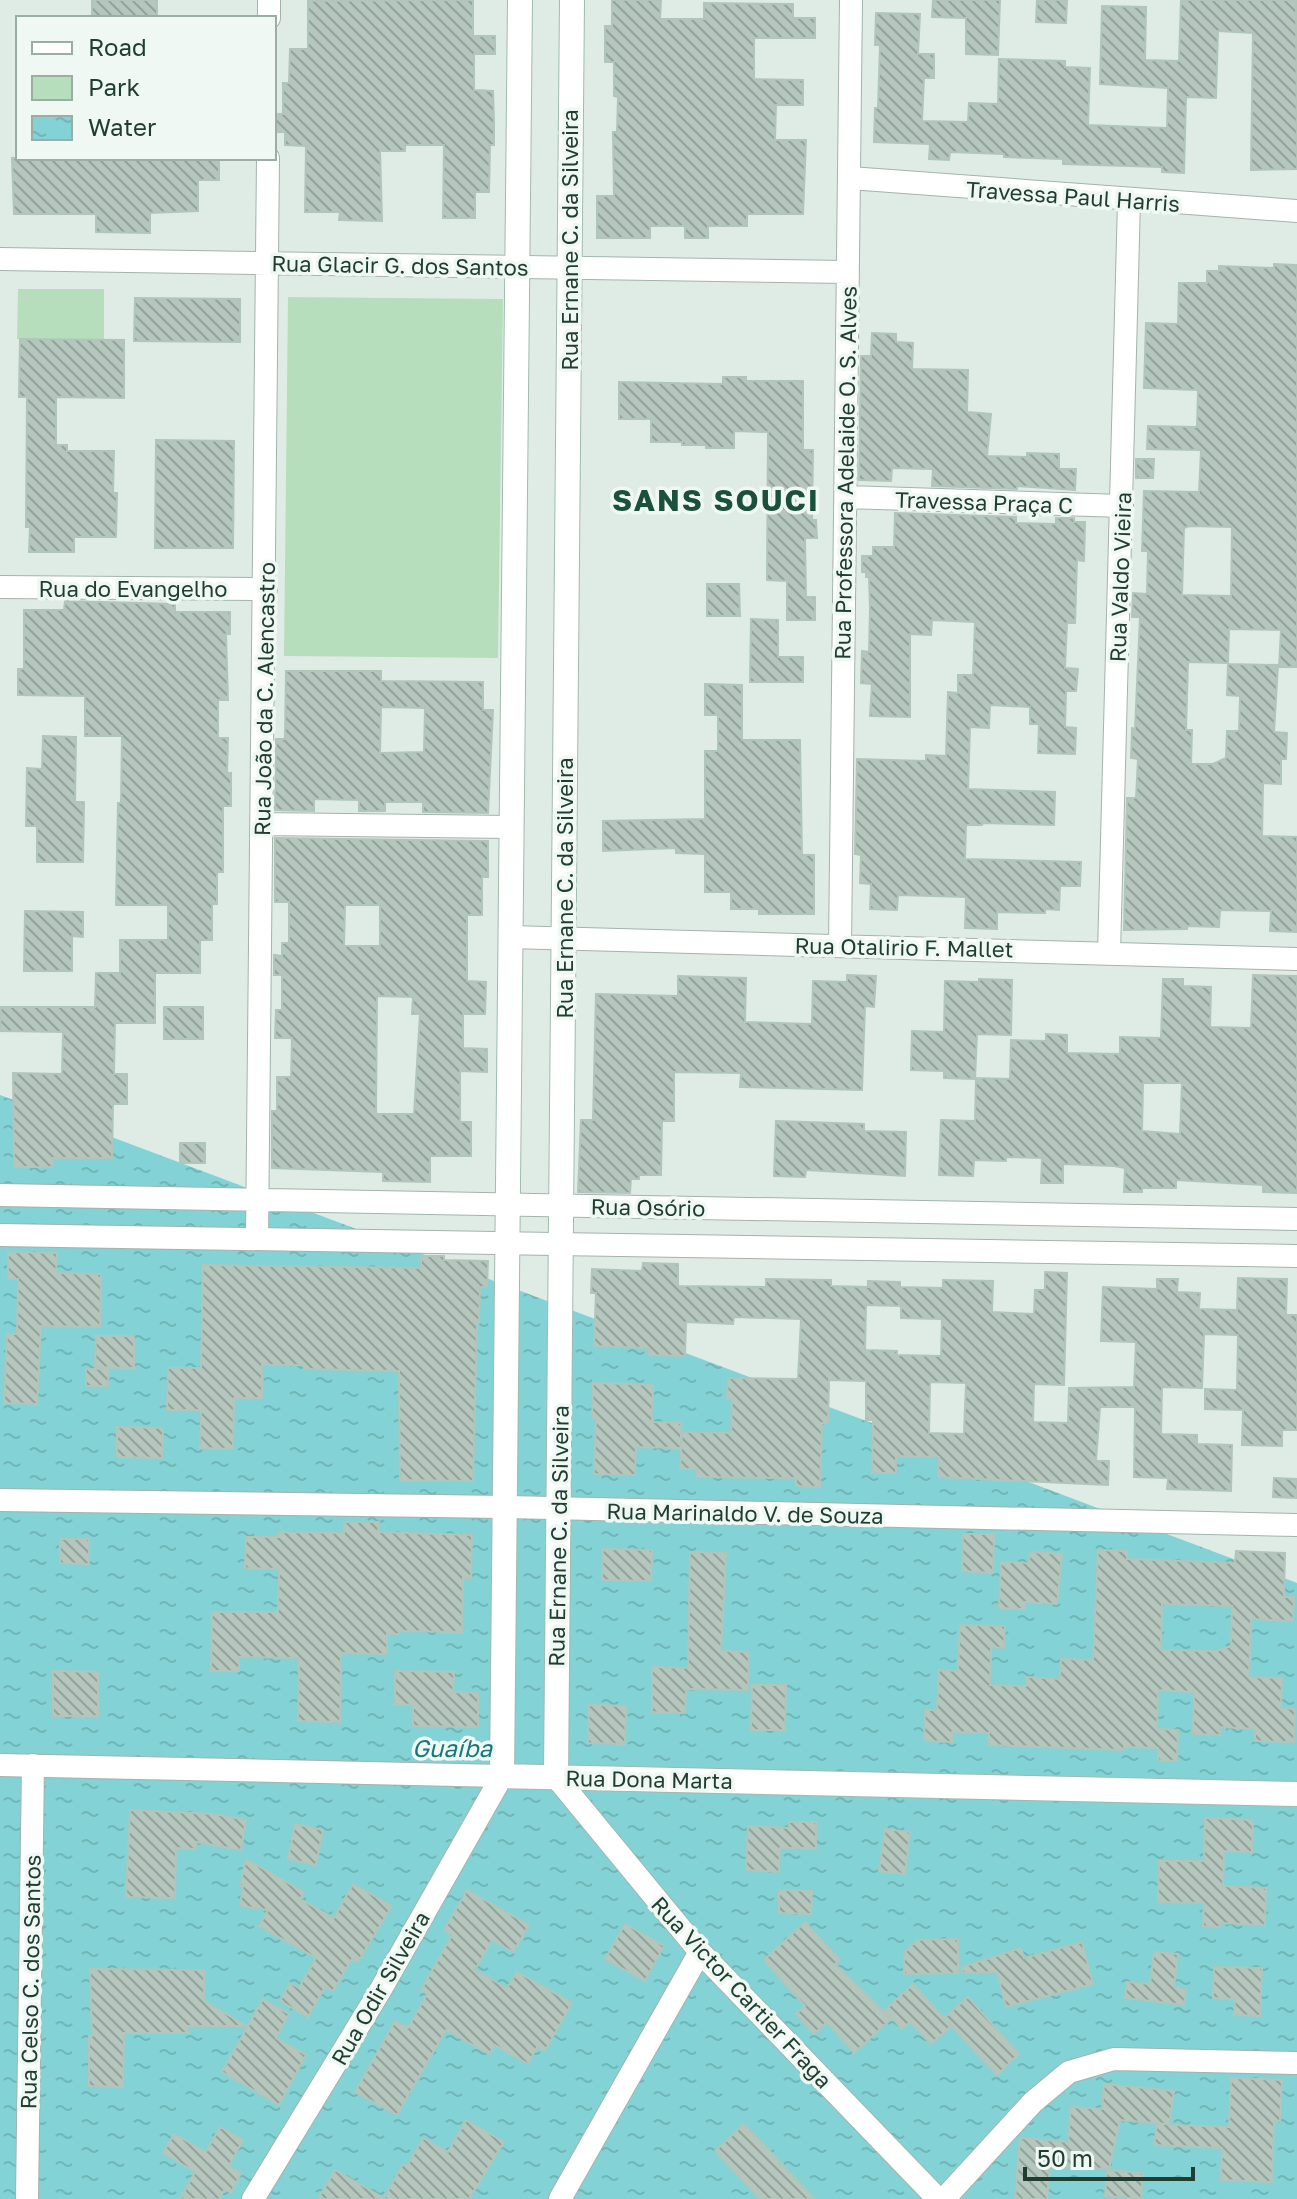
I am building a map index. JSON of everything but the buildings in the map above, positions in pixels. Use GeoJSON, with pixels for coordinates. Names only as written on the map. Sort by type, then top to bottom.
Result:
{"type":"FeatureCollection","features":[{"type":"Feature","properties":{"kind":"street"},"geometry":{"type":"LineString","coordinates":[[502,1776],[520,0]]}},
{"type":"Feature","properties":{"kind":"street","name":"Rua Ernane C. da Silveira"},"geometry":{"type":"LineString","coordinates":[[556,1777],[572,0]]}},
{"type":"Feature","properties":{"kind":"street","name":"Rua Professora Adelaide O. S. Alves"},"geometry":{"type":"LineString","coordinates":[[840,946],[851,0]]}},
{"type":"Feature","properties":{"kind":"street","name":"Rua João da C. Alencastro"},"geometry":{"type":"LineString","coordinates":[[257,1239],[268,160]]}},
{"type":"Feature","properties":{"kind":"street","name":"Travessa Paul Harris"},"geometry":{"type":"LineString","coordinates":[[850,178],[1297,211]]}},
{"type":"Feature","properties":{"kind":"street","name":"Rua Valdo Vieira"},"geometry":{"type":"LineString","coordinates":[[1109,953],[1129,201]]}},
{"type":"Feature","properties":{"kind":"street","name":"Rua Glacir G. dos Santos"},"geometry":{"type":"LineString","coordinates":[[0,259],[847,272]]}},
{"type":"Feature","properties":{"kind":"street","name":"Travessa Praça C"},"geometry":{"type":"LineString","coordinates":[[846,497],[1122,506]]}},
{"type":"Feature","properties":{"kind":"street","name":"Rua do Evangelho"},"geometry":{"type":"LineString","coordinates":[[0,587],[266,589]]}},
{"type":"Feature","properties":{"kind":"street"},"geometry":{"type":"LineString","coordinates":[[263,824],[511,827]]}},
{"type":"Feature","properties":{"kind":"street","name":"Rua Otalirio F. Mallet"},"geometry":{"type":"LineString","coordinates":[[510,937],[1297,959]]}},
{"type":"Feature","properties":{"kind":"street","name":"Rua Osório"},"geometry":{"type":"LineString","coordinates":[[0,1195],[1297,1219]]}},
{"type":"Feature","properties":{"kind":"street"},"geometry":{"type":"LineString","coordinates":[[1086,1253],[1087,1215]]}},
{"type":"Feature","properties":{"kind":"street","name":"Rua Osório"},"geometry":{"type":"LineString","coordinates":[[0,1235],[1297,1256]]}},
{"type":"Feature","properties":{"kind":"street","name":"Rua Marinaldo V. de Souza"},"geometry":{"type":"LineString","coordinates":[[0,1500],[505,1507],[1297,1525]]}},
{"type":"Feature","properties":{"kind":"street","name":"Rua Dona Marta"},"geometry":{"type":"LineString","coordinates":[[0,1765],[1297,1794]]}},
{"type":"Feature","properties":{"kind":"street","name":"Rua Celso C. dos Santos"},"geometry":{"type":"LineString","coordinates":[[27,2199],[33,1765]]}},
{"type":"Feature","properties":{"kind":"street","name":"Rua Odir Silveira"},"geometry":{"type":"LineString","coordinates":[[253,2199],[381,1989],[502,1776]]}},
{"type":"Feature","properties":{"kind":"street","name":"Rua Victor Cartier Fraga"},"geometry":{"type":"LineString","coordinates":[[556,1777],[700,1952],[938,2199]]}},
{"type":"Feature","properties":{"kind":"street"},"geometry":{"type":"LineString","coordinates":[[560,2199],[700,1952]]}},
{"type":"Feature","properties":{"kind":"street"},"geometry":{"type":"LineString","coordinates":[[944,2199],[1033,2102],[1069,2072],[1114,2059],[1297,2063]]}},
{"type":"Feature","properties":{"kind":"green space"},"geometry":{"type":"Polygon","coordinates":[[[18,289],[104,289],[104,340],[17,339],[18,289]]]}},
{"type":"Feature","properties":{"kind":"green space"},"geometry":{"type":"Polygon","coordinates":[[[288,297],[503,299],[498,658],[284,656],[288,297]]]}},
{"type":"Feature","properties":{"kind":"water","name":"Guaíba"},"geometry":{"type":"Polygon","coordinates":[[[0,1095],[1297,1583],[1297,2199],[0,2199],[0,1095]]]}},
{"type":"Feature","properties":{"kind":"district","name":"SANS SOUCI"},"geometry":{"type":"Point","coordinates":[716,500]}}]}
